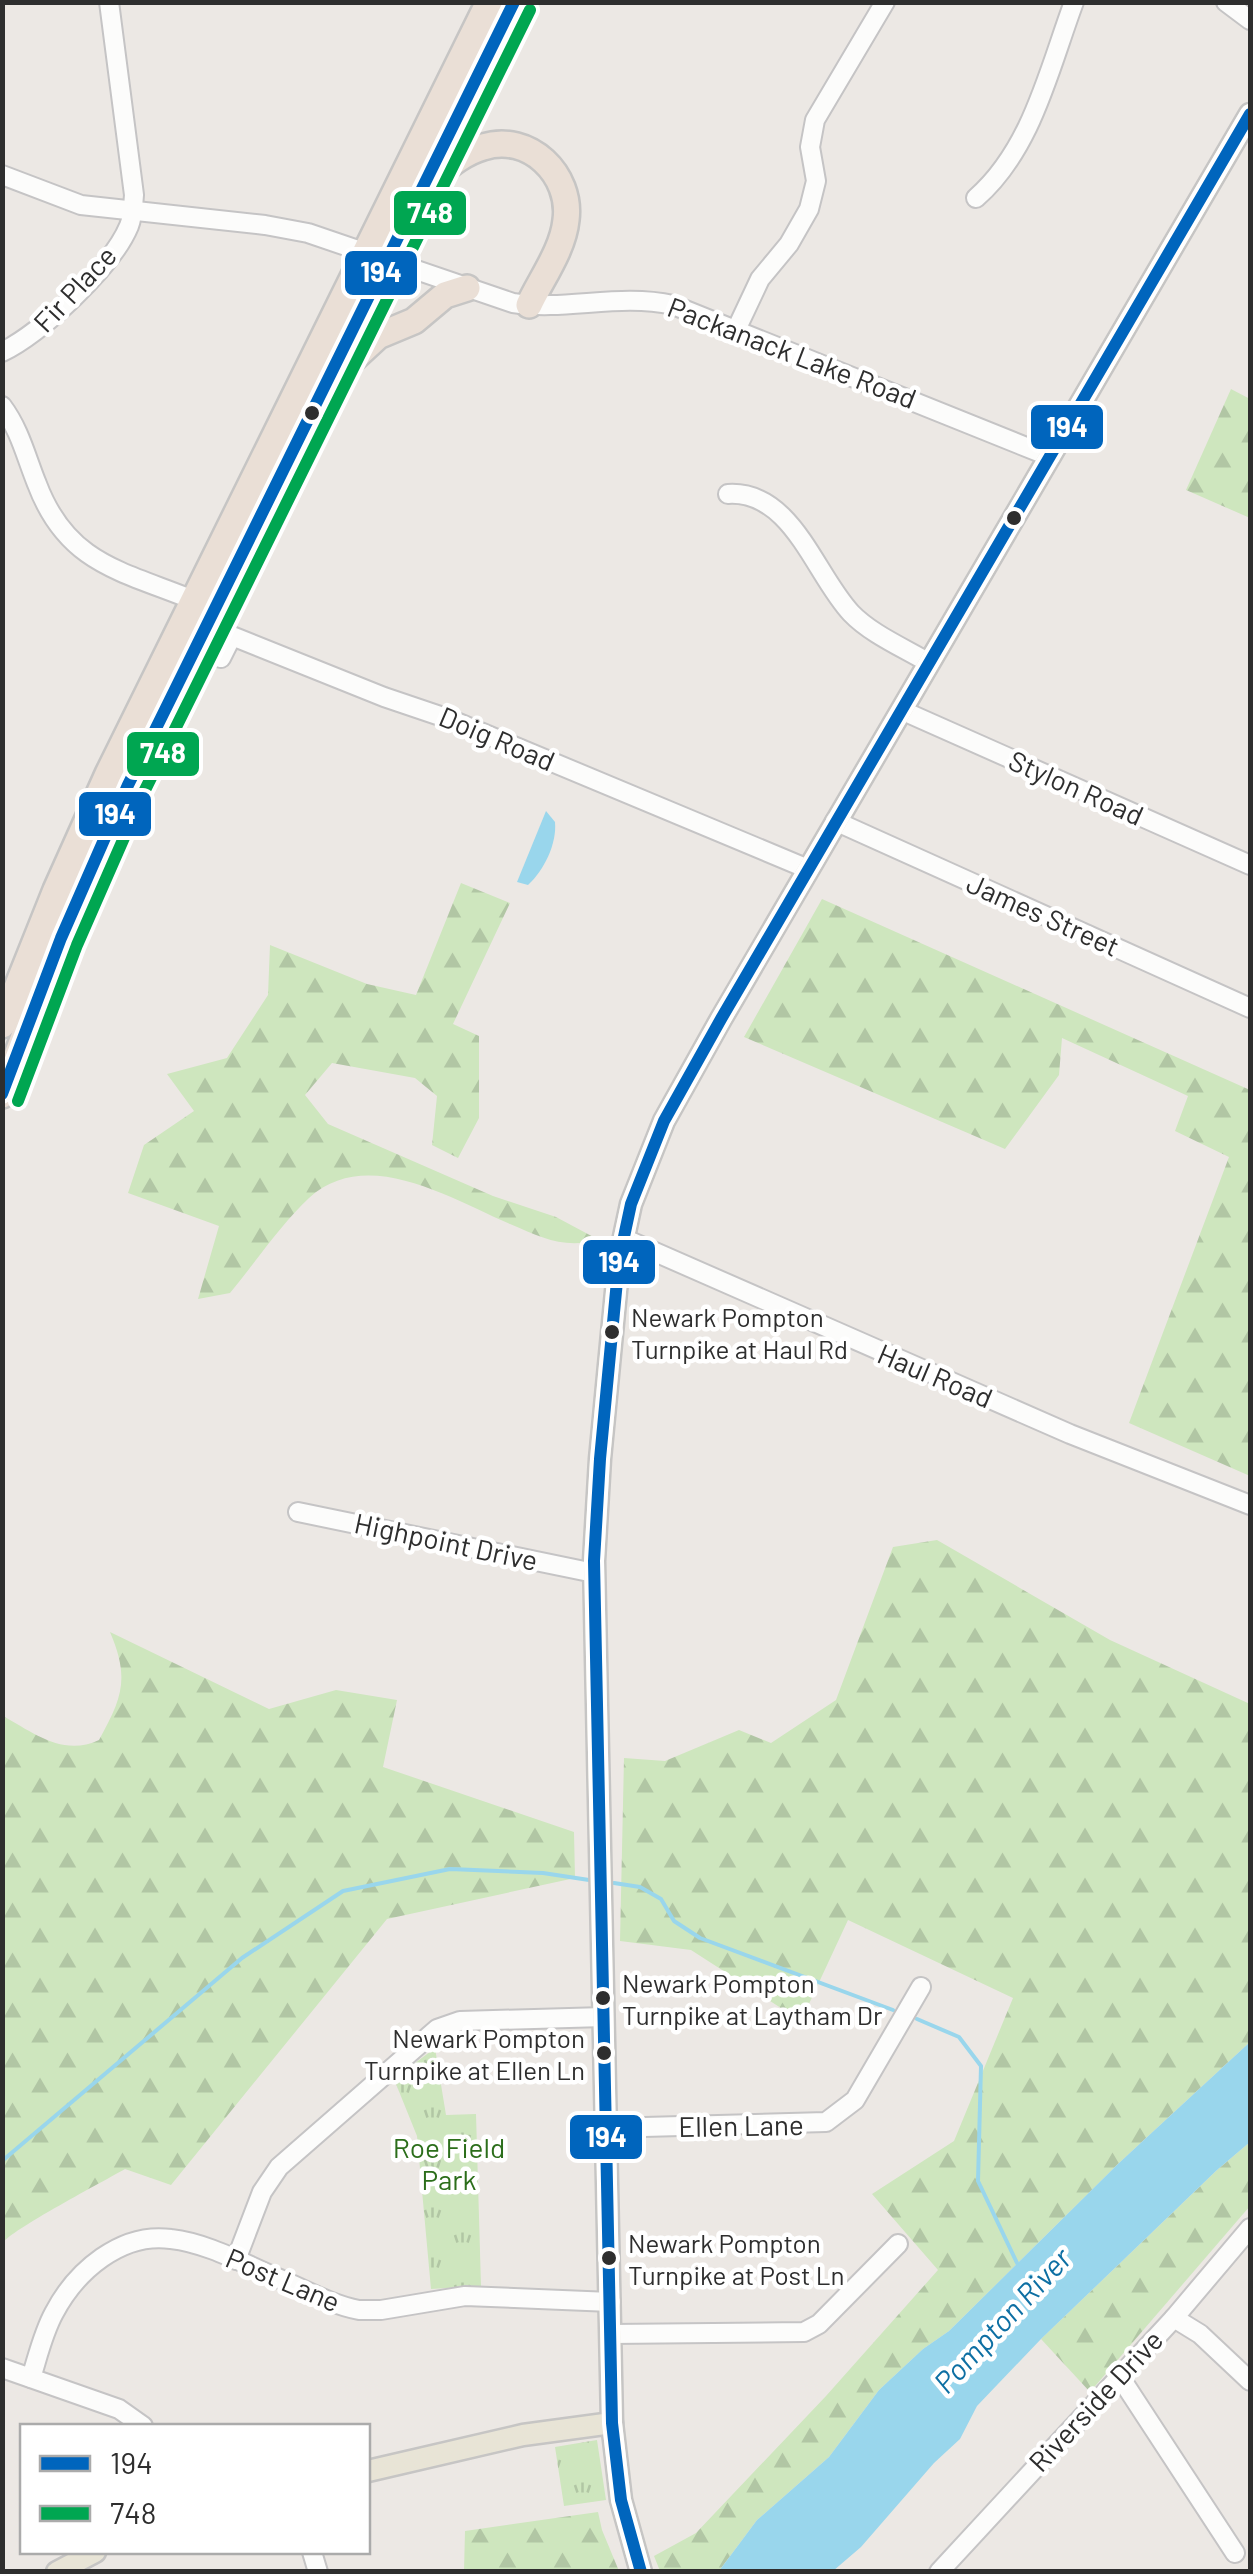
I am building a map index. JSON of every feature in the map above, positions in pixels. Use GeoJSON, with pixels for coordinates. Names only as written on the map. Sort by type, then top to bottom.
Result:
{"type":"FeatureCollection","features":[{"type":"Feature","properties":{"kind":"highway"},"geometry":{"type":"LineString","coordinates":[[2,1095],[77,899],[128,785],[317,399],[488,2]]}},
{"type":"Feature","properties":{"kind":"highway"},"geometry":{"type":"LineString","coordinates":[[2,1024],[100,790],[193,600],[376,255],[423,187],[514,2]]}},
{"type":"Feature","properties":{"kind":"highway"},"geometry":{"type":"LineString","coordinates":[[423,187],[460,156],[490,145],[519,147],[538,156],[553,170],[566,196],[566,224],[528,305]]}},
{"type":"Feature","properties":{"kind":"highway"},"geometry":{"type":"LineString","coordinates":[[317,399],[350,360],[378,336],[414,321],[445,295],[467,288]]}},
{"type":"Feature","properties":{"kind":"main road"},"geometry":{"type":"LineString","coordinates":[[641,2572],[621,2500],[612,2423],[594,1573],[600,1459],[623,1238],[640,1176],[664,1120],[1250,114]]}},
{"type":"Feature","properties":{"kind":"main road"},"geometry":{"type":"LineString","coordinates":[[370,2472],[523,2435],[612,2423]]}},
{"type":"Feature","properties":{"kind":"main road"},"geometry":{"type":"LineString","coordinates":[[56,2572],[92,2554]]}},
{"type":"Feature","properties":{"kind":"street"},"geometry":{"type":"LineString","coordinates":[[109,2],[133,213]]}},
{"type":"Feature","properties":{"kind":"street"},"geometry":{"type":"LineString","coordinates":[[736,330],[760,279],[809,209],[816,181],[810,147],[815,120],[885,2]]}},
{"type":"Feature","properties":{"kind":"street"},"geometry":{"type":"LineString","coordinates":[[976,198],[1002,172],[1023,137],[1074,2]]}},
{"type":"Feature","properties":{"kind":"street"},"geometry":{"type":"LineString","coordinates":[[1226,2],[1250,20]]}},
{"type":"Feature","properties":{"kind":"street","name":"Packanack Lake Road"},"geometry":{"type":"LineString","coordinates":[[2,175],[81,204],[288,229],[528,305],[646,300],[673,305],[1050,456]]}},
{"type":"Feature","properties":{"kind":"street","name":"Fir Place"},"geometry":{"type":"LineString","coordinates":[[2,352],[28,338],[87,282],[126,232],[133,213]]}},
{"type":"Feature","properties":{"kind":"street"},"geometry":{"type":"LineString","coordinates":[[2,406],[20,434],[50,514],[70,542],[96,560],[193,600]]}},
{"type":"Feature","properties":{"kind":"street"},"geometry":{"type":"LineString","coordinates":[[728,494],[756,498],[781,516],[853,615],[929,663]]}},
{"type":"Feature","properties":{"kind":"street","name":"Doig Road"},"geometry":{"type":"LineString","coordinates":[[195,648],[221,658],[232,636],[241,639],[384,697],[450,719],[808,869]]}},
{"type":"Feature","properties":{"kind":"street","name":"Stylon Road"},"geometry":{"type":"LineString","coordinates":[[901,710],[1250,865]]}},
{"type":"Feature","properties":{"kind":"street","name":"James Street"},"geometry":{"type":"LineString","coordinates":[[836,822],[1250,1008]]}},
{"type":"Feature","properties":{"kind":"street","name":"Haul Road"},"geometry":{"type":"LineString","coordinates":[[623,1238],[1103,1448],[1250,1505]]}},
{"type":"Feature","properties":{"kind":"street","name":"Highpoint Drive"},"geometry":{"type":"LineString","coordinates":[[298,1512],[594,1573]]}},
{"type":"Feature","properties":{"kind":"street","name":"Ellen Lane"},"geometry":{"type":"LineString","coordinates":[[607,2128],[826,2122],[855,2100],[921,1987]]}},
{"type":"Feature","properties":{"kind":"street"},"geometry":{"type":"LineString","coordinates":[[236,2260],[262,2192],[278,2168],[436,2029],[460,2021],[604,2018]]}},
{"type":"Feature","properties":{"kind":"street","name":"Riverside Drive"},"geometry":{"type":"LineString","coordinates":[[939,2572],[1174,2318],[1250,2228]]}},
{"type":"Feature","properties":{"kind":"street","name":"Post Lane"},"geometry":{"type":"LineString","coordinates":[[30,2378],[54,2311],[77,2279],[106,2254],[138,2241],[170,2238],[236,2260],[348,2308],[368,2311],[464,2296],[611,2302]]}},
{"type":"Feature","properties":{"kind":"street"},"geometry":{"type":"LineString","coordinates":[[611,2334],[804,2332],[812,2329],[898,2244]]}},
{"type":"Feature","properties":{"kind":"street"},"geometry":{"type":"LineString","coordinates":[[1174,2318],[1200,2334],[1250,2381]]}},
{"type":"Feature","properties":{"kind":"street"},"geometry":{"type":"LineString","coordinates":[[2,2368],[119,2409],[140,2424]]}},
{"type":"Feature","properties":{"kind":"street"},"geometry":{"type":"LineString","coordinates":[[1120,2376],[1235,2553]]}},
{"type":"Feature","properties":{"kind":"green space"},"geometry":{"type":"Polygon","coordinates":[[[1231,389],[1250,399],[1250,518],[1186,490],[1231,389]]]}},
{"type":"Feature","properties":{"kind":"green space"},"geometry":{"type":"Polygon","coordinates":[[[461,883],[510,903],[453,1024],[479,1036],[479,1118],[458,1158],[432,1145],[437,1096],[415,1078],[332,1063],[305,1095],[328,1124],[493,1196],[556,1217],[599,1240],[553,1241],[409,1182],[357,1176],[332,1183],[309,1198],[230,1293],[198,1299],[219,1226],[128,1193],[144,1145],[194,1111],[167,1074],[227,1058],[268,995],[270,945],[367,984],[416,995],[461,883]]]}},
{"type":"Feature","properties":{"kind":"green space"},"geometry":{"type":"Polygon","coordinates":[[[822,899],[1250,1090],[1250,1476],[1129,1423],[1229,1157],[1175,1131],[1188,1096],[1062,1038],[1059,1075],[1005,1149],[744,1037],[822,899]]]}},
{"type":"Feature","properties":{"kind":"green space"},"geometry":{"type":"Polygon","coordinates":[[[937,1540],[1110,1640],[1250,1704],[1250,2042],[1119,2163],[949,2331],[879,2390],[829,2457],[757,2520],[719,2571],[660,2571],[654,2556],[696,2533],[938,2270],[872,2194],[954,2141],[1013,1998],[848,1920],[801,2021],[691,1950],[620,1941],[624,1758],[665,1761],[739,1730],[771,1743],[836,1700],[893,1547],[937,1540]]]}},
{"type":"Feature","properties":{"kind":"green space"},"geometry":{"type":"Polygon","coordinates":[[[110,1632],[269,1709],[336,1690],[397,1700],[383,1767],[574,1832],[575,1878],[387,1919],[171,2185],[125,2169],[39,2217],[3,2243],[3,1716],[61,1744],[86,1745],[99,1740],[121,1688],[120,1663],[110,1632]]]}},
{"type":"Feature","properties":{"kind":"green space","name":"Roe Field Park"},"geometry":{"type":"Polygon","coordinates":[[[435,2048],[446,2115],[476,2114],[481,2286],[431,2289],[417,2136],[394,2079],[435,2048]]]}},
{"type":"Feature","properties":{"kind":"green space"},"geometry":{"type":"Polygon","coordinates":[[[1250,2142],[1250,2206],[1090,2392],[1041,2339],[1250,2142]]]}},
{"type":"Feature","properties":{"kind":"green space"},"geometry":{"type":"Polygon","coordinates":[[[597,2440],[606,2500],[564,2506],[555,2447],[597,2440]]]}},
{"type":"Feature","properties":{"kind":"green space"},"geometry":{"type":"Polygon","coordinates":[[[598,2512],[619,2571],[464,2571],[465,2531],[598,2512]]]}},
{"type":"Feature","properties":{"kind":"water"},"geometry":{"type":"Polygon","coordinates":[[[546,811],[555,822],[548,856],[528,885],[517,882],[546,811]]]}},
{"type":"Feature","properties":{"kind":"water","name":"Pompton River"},"geometry":{"type":"Polygon","coordinates":[[[1250,2042],[1250,2142],[1041,2339],[977,2406],[960,2439],[861,2547],[833,2571],[719,2571],[757,2520],[829,2457],[879,2390],[949,2331],[1119,2163],[1250,2042]]]}},
{"type":"Feature","properties":{"kind":"waterway"},"geometry":{"type":"LineString","coordinates":[[2,2161],[242,1958],[343,1891],[450,1869],[543,1873],[589,1880]]}},
{"type":"Feature","properties":{"kind":"waterway"},"geometry":{"type":"LineString","coordinates":[[614,1883],[640,1887],[661,1899],[674,1921],[700,1938],[893,2010]]}},
{"type":"Feature","properties":{"kind":"waterway","name":"Pompton River"},"geometry":{"type":"LineString","coordinates":[[917,2019],[959,2037],[981,2066],[978,2181],[1017,2263]]}},
{"type":"Feature","properties":{"kind":"transit line","name":"194"},"geometry":{"type":"LineString","coordinates":[[2,1094],[61,938],[128,785],[514,2]]}},
{"type":"Feature","properties":{"kind":"transit line","name":"748"},"geometry":{"type":"LineString","coordinates":[[18,1101],[77,945],[144,792],[530,10]]}},
{"type":"Feature","properties":{"kind":"transit line","name":"194"},"geometry":{"type":"LineString","coordinates":[[641,2572],[621,2500],[612,2423],[594,1561],[619,1260],[631,1204],[664,1121],[721,1019],[1250,114]]}},
{"type":"Feature","properties":{"kind":"place","name":"Newark Pompton Turnpike at Haul Rd"},"geometry":{"type":"Point","coordinates":[612,1332]}},
{"type":"Feature","properties":{"kind":"place","name":"Newark Pompton Turnpike at Laytham Dr"},"geometry":{"type":"Point","coordinates":[603,1998]}},
{"type":"Feature","properties":{"kind":"place","name":"Newark Pompton Turnpike at Ellen Ln"},"geometry":{"type":"Point","coordinates":[604,2053]}},
{"type":"Feature","properties":{"kind":"place","name":"Newark Pompton Turnpike at Post Ln"},"geometry":{"type":"Point","coordinates":[609,2258]}}]}
